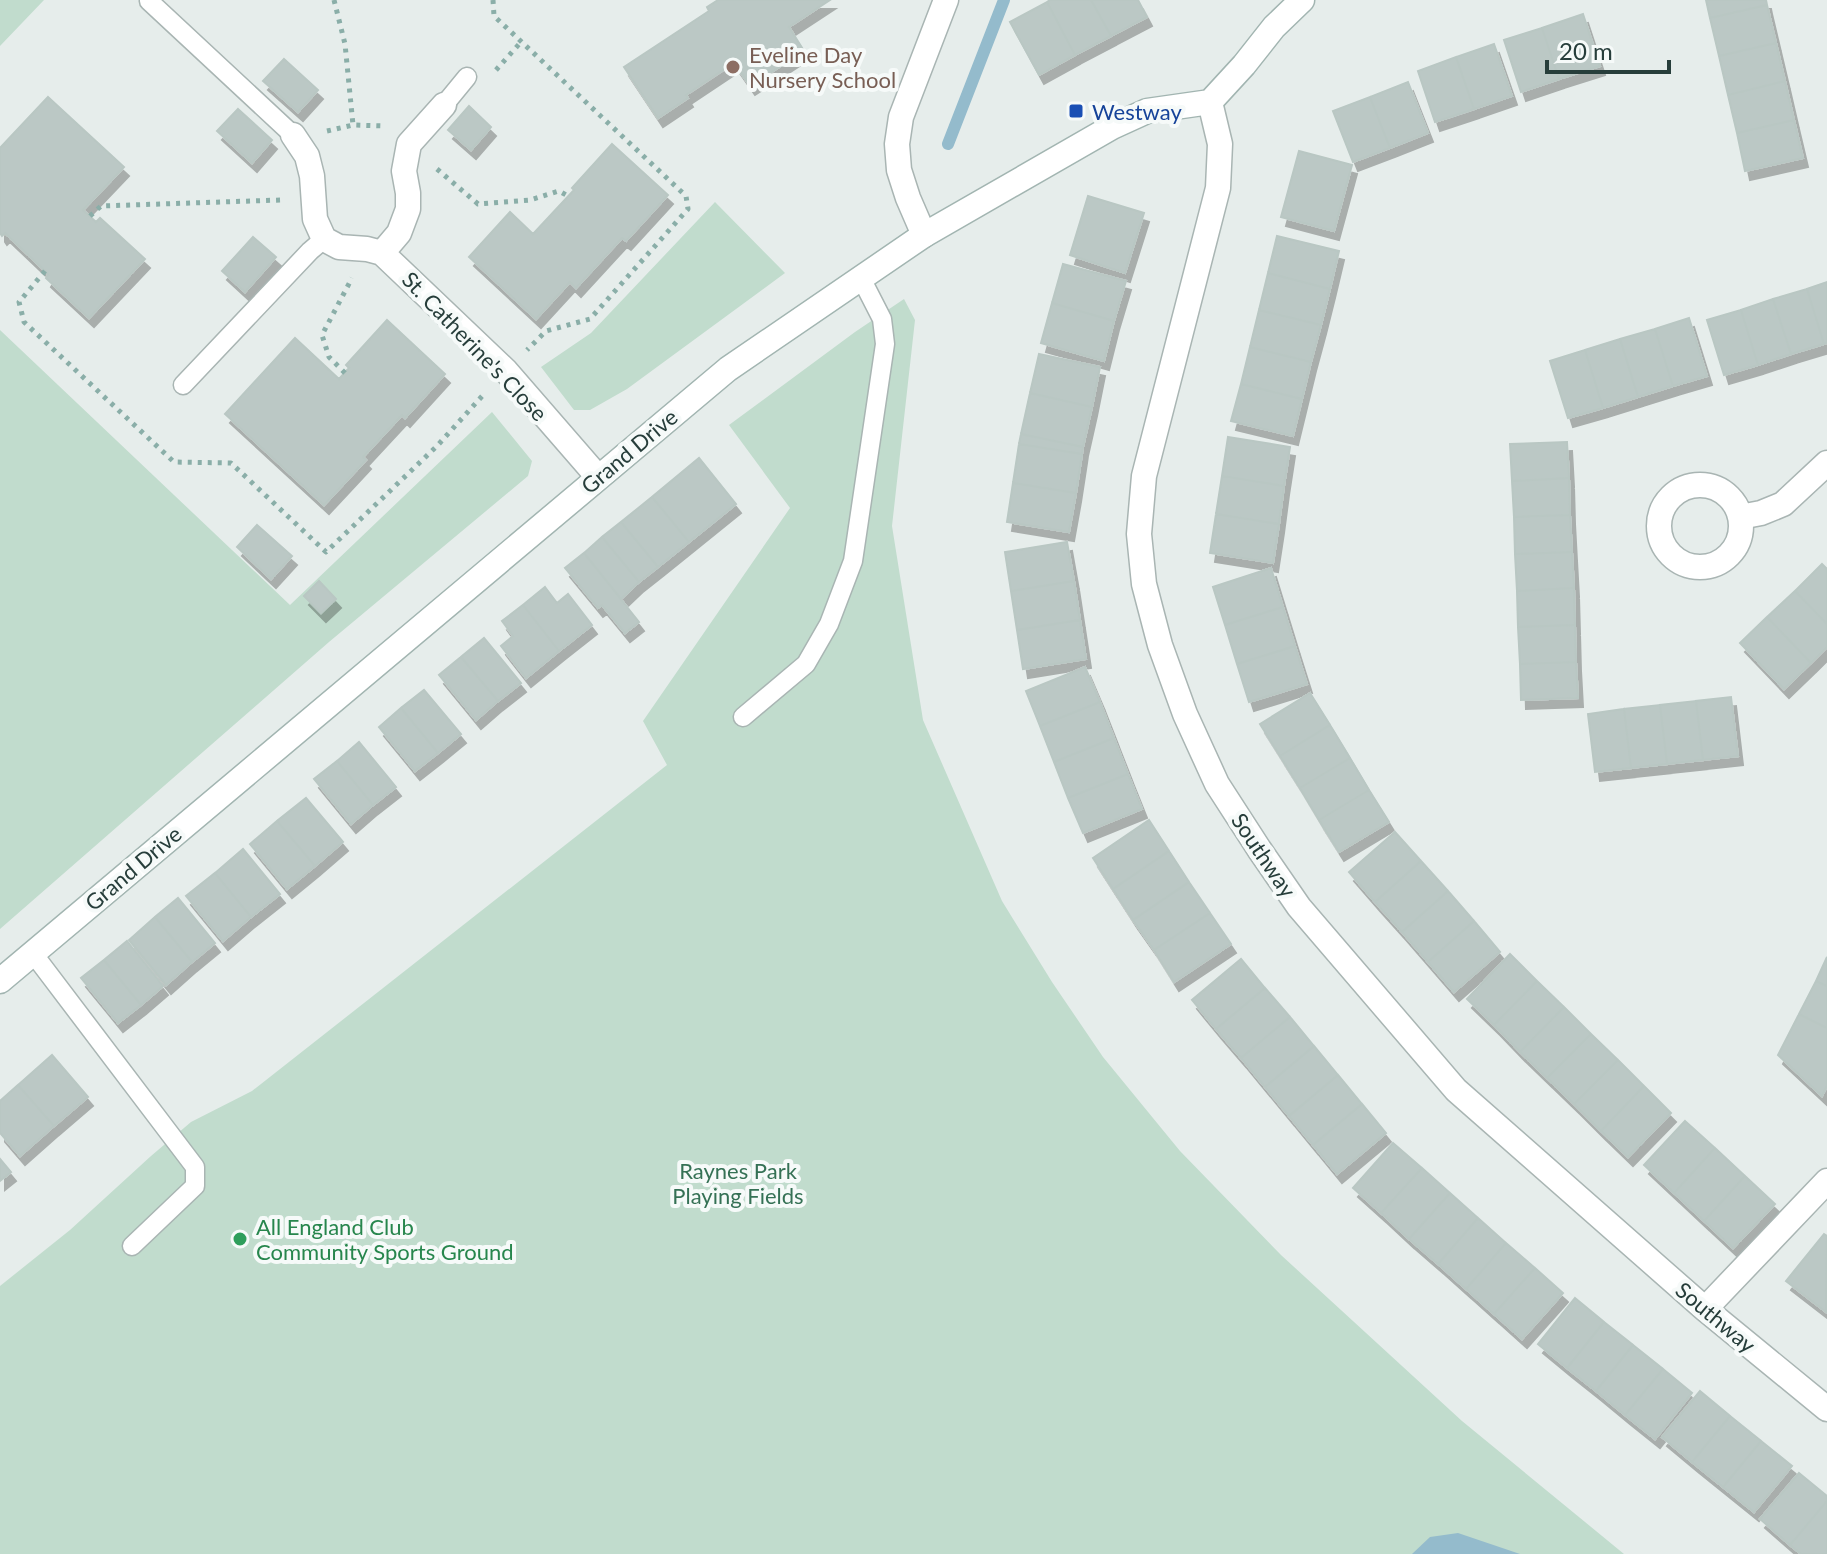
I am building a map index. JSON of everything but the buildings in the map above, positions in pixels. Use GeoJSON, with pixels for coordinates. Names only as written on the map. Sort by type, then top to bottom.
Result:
{"type":"FeatureCollection","features":[{"type":"Feature","properties":{"kind":"street"},"geometry":{"type":"LineString","coordinates":[[924,235],[899,170],[897,144],[901,117],[946,0]]}},
{"type":"Feature","properties":{"kind":"street"},"geometry":{"type":"LineString","coordinates":[[1210,102],[1274,27],[1302,0]]}},
{"type":"Feature","properties":{"kind":"street","name":"Grand Drive"},"geometry":{"type":"LineString","coordinates":[[0,981],[728,369],[924,235],[1112,127],[1147,111],[1210,102]]}},
{"type":"Feature","properties":{"kind":"street","name":"Southway"},"geometry":{"type":"LineString","coordinates":[[1210,102],[1220,144],[1218,188],[1144,476],[1139,534],[1144,584],[1160,645],[1185,714],[1217,784],[1299,907],[1456,1090],[1705,1309],[1827,1409]]}},
{"type":"Feature","properties":{"kind":"street","name":"St. Catherine's Close"},"geometry":{"type":"LineString","coordinates":[[444,105],[409,144],[404,171],[408,209],[399,233],[375,251],[506,371],[598,477]]}},
{"type":"Feature","properties":{"kind":"street"},"geometry":{"type":"LineString","coordinates":[[293,135],[307,156],[315,219],[324,239],[339,247],[375,251]]}},
{"type":"Feature","properties":{"kind":"street"},"geometry":{"type":"LineString","coordinates":[[1740,517],[1783,504],[1827,463]]}},
{"type":"Feature","properties":{"kind":"street"},"geometry":{"type":"LineString","coordinates":[[1705,1309],[1827,1181]]}},
{"type":"Feature","properties":{"kind":"lane"},"geometry":{"type":"LineString","coordinates":[[149,1],[293,135]]}},
{"type":"Feature","properties":{"kind":"lane"},"geometry":{"type":"LineString","coordinates":[[444,105],[467,77]]}},
{"type":"Feature","properties":{"kind":"lane"},"geometry":{"type":"LineString","coordinates":[[183,385],[324,239]]}},
{"type":"Feature","properties":{"kind":"lane"},"geometry":{"type":"LineString","coordinates":[[743,717],[806,664],[829,624],[853,561],[885,344],[882,319],[861,278]]}},
{"type":"Feature","properties":{"kind":"lane"},"geometry":{"type":"LineString","coordinates":[[32,952],[195,1167],[195,1186],[132,1246]]}},
{"type":"Feature","properties":{"kind":"path"},"geometry":{"type":"LineString","coordinates":[[334,0],[345,44],[353,125]]}},
{"type":"Feature","properties":{"kind":"path"},"geometry":{"type":"LineString","coordinates":[[45,271],[19,302],[24,322],[174,462],[231,463],[326,552],[437,446],[546,331],[590,319],[688,209],[686,196],[494,16],[493,0]]}},
{"type":"Feature","properties":{"kind":"path"},"geometry":{"type":"LineString","coordinates":[[501,63],[521,42]]}},
{"type":"Feature","properties":{"kind":"path"},"geometry":{"type":"LineString","coordinates":[[90,216],[101,206],[314,198]]}},
{"type":"Feature","properties":{"kind":"path"},"geometry":{"type":"LineString","coordinates":[[345,373],[329,357],[322,335],[375,251]]}},
{"type":"Feature","properties":{"kind":"green space"},"geometry":{"type":"Polygon","coordinates":[[[0,0],[44,0],[0,46],[0,0]]]}},
{"type":"Feature","properties":{"kind":"green space"},"geometry":{"type":"Polygon","coordinates":[[[715,202],[785,273],[627,389],[590,410],[574,410],[541,367],[591,333],[715,202]]]}},
{"type":"Feature","properties":{"kind":"green space","name":"Raynes Park Playing Fields"},"geometry":{"type":"Polygon","coordinates":[[[904,299],[915,320],[892,526],[923,720],[1002,901],[1103,1057],[1180,1151],[1281,1255],[1462,1421],[1624,1554],[0,1554],[0,1286],[70,1230],[191,1122],[252,1091],[667,765],[643,721],[790,508],[729,425],[904,299]]]}},
{"type":"Feature","properties":{"kind":"green space"},"geometry":{"type":"Polygon","coordinates":[[[0,330],[290,605],[492,412],[532,461],[528,476],[329,642],[0,929],[0,330]]]}},
{"type":"Feature","properties":{"kind":"water"},"geometry":{"type":"Polygon","coordinates":[[[1458,1533],[1520,1554],[1412,1554],[1430,1537],[1458,1533]]]}},
{"type":"Feature","properties":{"kind":"waterway"},"geometry":{"type":"LineString","coordinates":[[948,144],[1004,0]]}},
{"type":"Feature","properties":{"kind":"place","name":"Eveline Day Nursery School"},"geometry":{"type":"Point","coordinates":[733,67]}},
{"type":"Feature","properties":{"kind":"place","name":"Westway"},"geometry":{"type":"Point","coordinates":[1076,111]}},
{"type":"Feature","properties":{"kind":"place","name":"All England Club Community Sports Ground"},"geometry":{"type":"Point","coordinates":[240,1239]}}]}
